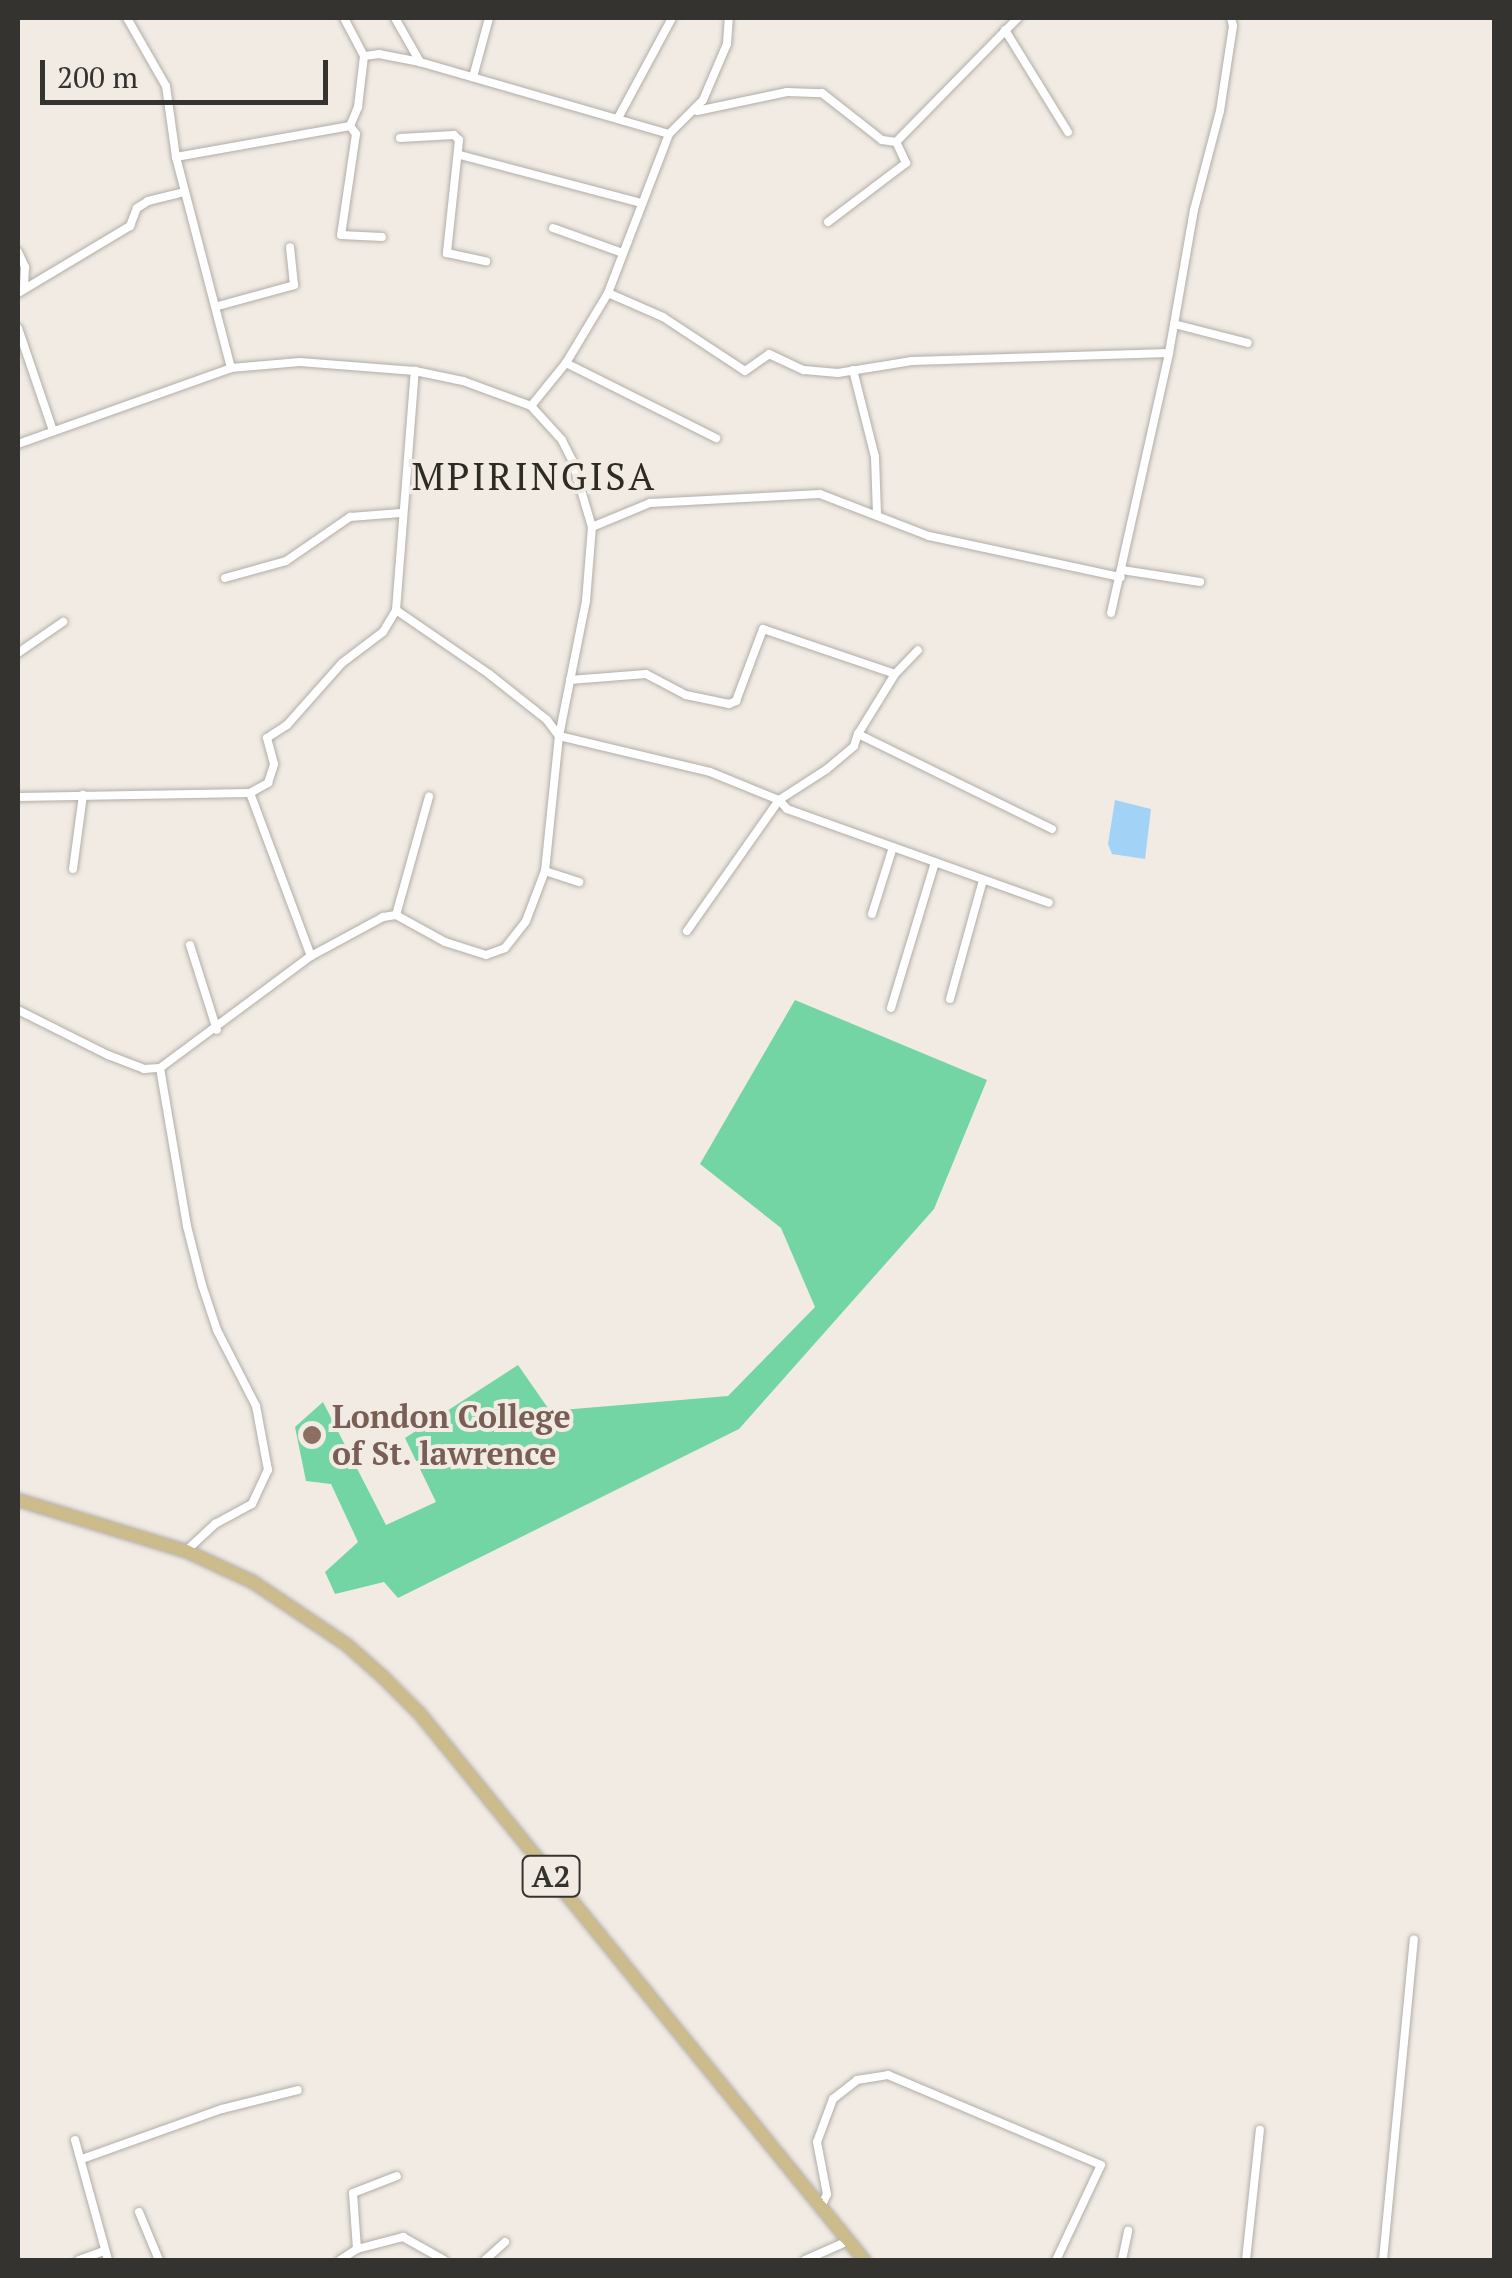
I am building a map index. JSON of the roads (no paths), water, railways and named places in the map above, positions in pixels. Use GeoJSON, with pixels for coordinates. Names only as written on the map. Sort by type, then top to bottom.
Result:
{"type":"FeatureCollection","features":[{"type":"Feature","properties":{"kind":"main road","name":"A2"},"geometry":{"type":"LineString","coordinates":[[18,1500],[186,1551],[253,1582],[347,1645],[420,1714],[864,2260]]}},
{"type":"Feature","properties":{"kind":"street"},"geometry":{"type":"LineString","coordinates":[[127,18],[166,86],[176,157],[218,306],[231,368]]}},
{"type":"Feature","properties":{"kind":"street"},"geometry":{"type":"LineString","coordinates":[[344,18],[364,56],[358,107],[350,126]]}},
{"type":"Feature","properties":{"kind":"street"},"geometry":{"type":"LineString","coordinates":[[396,18],[420,62]]}},
{"type":"Feature","properties":{"kind":"street"},"geometry":{"type":"LineString","coordinates":[[473,77],[489,18]]}},
{"type":"Feature","properties":{"kind":"street"},"geometry":{"type":"LineString","coordinates":[[618,118],[672,18]]}},
{"type":"Feature","properties":{"kind":"street"},"geometry":{"type":"LineString","coordinates":[[531,406],[566,362],[608,293],[668,134],[697,111],[721,63],[728,18]]}},
{"type":"Feature","properties":{"kind":"street"},"geometry":{"type":"LineString","coordinates":[[896,142],[1018,18]]}},
{"type":"Feature","properties":{"kind":"street"},"geometry":{"type":"LineString","coordinates":[[1111,614],[1169,353],[1194,210],[1220,112],[1231,18]]}},
{"type":"Feature","properties":{"kind":"street"},"geometry":{"type":"LineString","coordinates":[[1005,30],[1068,132]]}},
{"type":"Feature","properties":{"kind":"street"},"geometry":{"type":"LineString","coordinates":[[364,56],[420,62],[668,134]]}},
{"type":"Feature","properties":{"kind":"street"},"geometry":{"type":"LineString","coordinates":[[697,111],[787,92],[822,93],[882,140],[896,142]]}},
{"type":"Feature","properties":{"kind":"street"},"geometry":{"type":"LineString","coordinates":[[176,157],[350,126]]}},
{"type":"Feature","properties":{"kind":"street"},"geometry":{"type":"LineString","coordinates":[[350,126],[356,134],[341,235],[382,237]]}},
{"type":"Feature","properties":{"kind":"street"},"geometry":{"type":"LineString","coordinates":[[400,138],[454,136],[460,155],[448,253],[486,260]]}},
{"type":"Feature","properties":{"kind":"street"},"geometry":{"type":"LineString","coordinates":[[828,222],[906,164],[896,142]]}},
{"type":"Feature","properties":{"kind":"street"},"geometry":{"type":"LineString","coordinates":[[460,155],[642,203]]}},
{"type":"Feature","properties":{"kind":"street"},"geometry":{"type":"LineString","coordinates":[[21,289],[130,226],[137,208],[148,201],[185,192]]}},
{"type":"Feature","properties":{"kind":"street"},"geometry":{"type":"LineString","coordinates":[[553,228],[623,254]]}},
{"type":"Feature","properties":{"kind":"street"},"geometry":{"type":"LineString","coordinates":[[218,306],[294,285],[290,247]]}},
{"type":"Feature","properties":{"kind":"street"},"geometry":{"type":"LineString","coordinates":[[18,252],[25,267],[21,289]]}},
{"type":"Feature","properties":{"kind":"street"},"geometry":{"type":"LineString","coordinates":[[608,293],[663,317],[745,371],[769,354],[804,370],[853,370],[912,361],[1169,353]]}},
{"type":"Feature","properties":{"kind":"street"},"geometry":{"type":"LineString","coordinates":[[1174,324],[1248,343]]}},
{"type":"Feature","properties":{"kind":"street"},"geometry":{"type":"LineString","coordinates":[[18,328],[52,431]]}},
{"type":"Feature","properties":{"kind":"street"},"geometry":{"type":"LineString","coordinates":[[18,444],[231,368],[300,362],[415,371],[462,380],[531,406],[572,460],[592,527],[586,601],[559,736],[545,871],[526,921],[496,954],[486,956],[446,942],[396,915],[383,917],[311,956],[160,1068],[144,1069],[108,1055],[18,1010]]}},
{"type":"Feature","properties":{"kind":"street"},"geometry":{"type":"LineString","coordinates":[[566,362],[716,438]]}},
{"type":"Feature","properties":{"kind":"street"},"geometry":{"type":"LineString","coordinates":[[853,370],[874,457],[878,514]]}},
{"type":"Feature","properties":{"kind":"street"},"geometry":{"type":"LineString","coordinates":[[18,797],[250,793],[272,777],[267,738],[287,725],[342,663],[383,632],[396,610],[415,371]]}},
{"type":"Feature","properties":{"kind":"street"},"geometry":{"type":"LineString","coordinates":[[592,527],[650,503],[820,494],[929,536],[997,554],[1200,582]]}},
{"type":"Feature","properties":{"kind":"street"},"geometry":{"type":"LineString","coordinates":[[225,578],[286,562],[350,516],[401,513]]}},
{"type":"Feature","properties":{"kind":"street"},"geometry":{"type":"LineString","coordinates":[[396,610],[489,674],[547,720],[559,736],[710,772],[779,800],[786,809],[1049,904]]}},
{"type":"Feature","properties":{"kind":"street"},"geometry":{"type":"LineString","coordinates":[[18,653],[63,622]]}},
{"type":"Feature","properties":{"kind":"street"},"geometry":{"type":"LineString","coordinates":[[570,680],[646,674],[686,695],[729,704],[736,701],[763,629],[894,674]]}},
{"type":"Feature","properties":{"kind":"street"},"geometry":{"type":"LineString","coordinates":[[687,930],[761,832],[779,800],[854,746],[894,674],[918,650]]}},
{"type":"Feature","properties":{"kind":"street"},"geometry":{"type":"LineString","coordinates":[[858,734],[1052,829]]}},
{"type":"Feature","properties":{"kind":"street"},"geometry":{"type":"LineString","coordinates":[[250,793],[311,956]]}},
{"type":"Feature","properties":{"kind":"street"},"geometry":{"type":"LineString","coordinates":[[73,869],[84,795]]}},
{"type":"Feature","properties":{"kind":"street"},"geometry":{"type":"LineString","coordinates":[[396,915],[428,797]]}},
{"type":"Feature","properties":{"kind":"street"},"geometry":{"type":"LineString","coordinates":[[872,914],[893,847]]}},
{"type":"Feature","properties":{"kind":"street"},"geometry":{"type":"LineString","coordinates":[[891,1008],[935,862]]}},
{"type":"Feature","properties":{"kind":"street"},"geometry":{"type":"LineString","coordinates":[[545,871],[579,882]]}},
{"type":"Feature","properties":{"kind":"street"},"geometry":{"type":"LineString","coordinates":[[950,999],[983,880]]}},
{"type":"Feature","properties":{"kind":"street"},"geometry":{"type":"LineString","coordinates":[[190,945],[216,1030]]}},
{"type":"Feature","properties":{"kind":"street"},"geometry":{"type":"LineString","coordinates":[[160,1068],[187,1226],[202,1285],[218,1330],[256,1406],[268,1470],[252,1504],[215,1524],[186,1551]]}},
{"type":"Feature","properties":{"kind":"street"},"geometry":{"type":"LineString","coordinates":[[1383,2260],[1414,1940]]}},
{"type":"Feature","properties":{"kind":"street"},"geometry":{"type":"LineString","coordinates":[[821,2207],[827,2194],[817,2142],[833,2100],[856,2080],[888,2076],[1100,2165],[1056,2260]]}},
{"type":"Feature","properties":{"kind":"street"},"geometry":{"type":"LineString","coordinates":[[82,2159],[222,2108],[298,2090]]}},
{"type":"Feature","properties":{"kind":"street"},"geometry":{"type":"LineString","coordinates":[[1246,2260],[1260,2130]]}},
{"type":"Feature","properties":{"kind":"street"},"geometry":{"type":"LineString","coordinates":[[75,2140],[108,2260]]}},
{"type":"Feature","properties":{"kind":"street"},"geometry":{"type":"LineString","coordinates":[[357,2249],[353,2193],[396,2176]]}},
{"type":"Feature","properties":{"kind":"street"},"geometry":{"type":"LineString","coordinates":[[138,2212],[159,2260]]}},
{"type":"Feature","properties":{"kind":"street"},"geometry":{"type":"LineString","coordinates":[[1122,2260],[1128,2231]]}},
{"type":"Feature","properties":{"kind":"street"},"geometry":{"type":"LineString","coordinates":[[340,2260],[357,2249],[403,2237],[444,2260]]}},
{"type":"Feature","properties":{"kind":"street"},"geometry":{"type":"LineString","coordinates":[[805,2260],[848,2241]]}},
{"type":"Feature","properties":{"kind":"street"},"geometry":{"type":"LineString","coordinates":[[485,2260],[505,2242]]}},
{"type":"Feature","properties":{"kind":"street"},"geometry":{"type":"LineString","coordinates":[[79,2260],[104,2250]]}},
{"type":"Feature","properties":{"kind":"water"},"geometry":{"type":"Polygon","coordinates":[[[1115,800],[1151,809],[1145,859],[1112,854],[1108,844],[1115,800]]]}},
{"type":"Feature","properties":{"kind":"place","name":"London College of St. lawrence"},"geometry":{"type":"Point","coordinates":[312,1435]}},
{"type":"Feature","properties":{"kind":"district","name":"MPIRINGISA"},"geometry":{"type":"Point","coordinates":[534,477]}}]}
